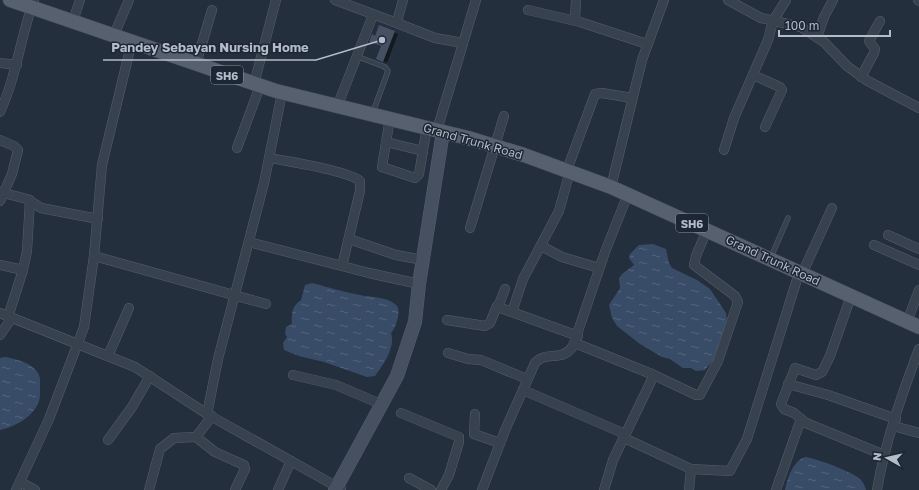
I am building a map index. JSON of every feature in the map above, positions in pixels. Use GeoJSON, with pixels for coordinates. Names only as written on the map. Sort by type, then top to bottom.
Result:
{"type":"FeatureCollection","features":[{"type":"Feature","properties":{"kind":"main road","name":"Grand Trunk Road"},"geometry":{"type":"LineString","coordinates":[[10,0],[33,4],[73,21],[282,93],[443,131],[568,171],[628,194],[913,324]]}},
{"type":"Feature","properties":{"kind":"street"},"geometry":{"type":"LineString","coordinates":[[73,21],[80,0]]}},
{"type":"Feature","properties":{"kind":"street"},"geometry":{"type":"LineString","coordinates":[[114,35],[129,0]]}},
{"type":"Feature","properties":{"kind":"street"},"geometry":{"type":"LineString","coordinates":[[236,148],[257,85],[276,0]]}},
{"type":"Feature","properties":{"kind":"street"},"geometry":{"type":"LineString","coordinates":[[335,0],[345,2],[372,15],[435,38],[463,43]]}},
{"type":"Feature","properties":{"kind":"street"},"geometry":{"type":"LineString","coordinates":[[394,22],[398,18],[403,0]]}},
{"type":"Feature","properties":{"kind":"street"},"geometry":{"type":"LineString","coordinates":[[6,316],[78,343],[135,367],[209,415],[338,489],[397,376],[413,329],[443,131],[463,43],[476,0]]}},
{"type":"Feature","properties":{"kind":"street"},"geometry":{"type":"LineString","coordinates":[[575,20],[576,0]]}},
{"type":"Feature","properties":{"kind":"street"},"geometry":{"type":"LineString","coordinates":[[611,187],[632,98],[648,44],[664,0]]}},
{"type":"Feature","properties":{"kind":"street"},"geometry":{"type":"LineString","coordinates":[[728,0],[761,18],[796,25],[817,37],[861,76],[919,108]]}},
{"type":"Feature","properties":{"kind":"street"},"geometry":{"type":"LineString","coordinates":[[724,150],[734,118],[768,40],[773,21],[786,0]]}},
{"type":"Feature","properties":{"kind":"street"},"geometry":{"type":"LineString","coordinates":[[817,37],[824,17],[833,0]]}},
{"type":"Feature","properties":{"kind":"street"},"geometry":{"type":"LineString","coordinates":[[0,112],[17,65],[22,33],[33,4]]}},
{"type":"Feature","properties":{"kind":"street"},"geometry":{"type":"LineString","coordinates":[[196,64],[212,10]]}},
{"type":"Feature","properties":{"kind":"street"},"geometry":{"type":"LineString","coordinates":[[528,10],[575,20],[648,44]]}},
{"type":"Feature","properties":{"kind":"street"},"geometry":{"type":"LineString","coordinates":[[337,107],[372,15]]}},
{"type":"Feature","properties":{"kind":"street"},"geometry":{"type":"LineString","coordinates":[[861,76],[874,53],[875,49],[869,41],[880,21]]}},
{"type":"Feature","properties":{"kind":"street"},"geometry":{"type":"LineString","coordinates":[[35,490],[18,486],[49,419],[66,371],[78,343],[88,306],[98,219],[102,165],[106,141],[132,41]]}},
{"type":"Feature","properties":{"kind":"street"},"geometry":{"type":"LineString","coordinates":[[0,63],[17,65]]}},
{"type":"Feature","properties":{"kind":"street"},"geometry":{"type":"LineString","coordinates":[[753,75],[780,87],[782,90],[765,127]]}},
{"type":"Feature","properties":{"kind":"street"},"geometry":{"type":"LineString","coordinates":[[196,437],[209,415],[218,359],[249,242],[269,158],[282,93]]}},
{"type":"Feature","properties":{"kind":"street"},"geometry":{"type":"LineString","coordinates":[[512,312],[523,279],[559,210],[568,171],[595,94],[602,93],[632,98]]}},
{"type":"Feature","properties":{"kind":"street"},"geometry":{"type":"LineString","coordinates":[[470,228],[493,146],[504,116]]}},
{"type":"Feature","properties":{"kind":"street"},"geometry":{"type":"LineString","coordinates":[[390,118],[382,165],[384,169],[414,178],[418,177],[423,151],[443,131]]}},
{"type":"Feature","properties":{"kind":"street"},"geometry":{"type":"LineString","coordinates":[[0,140],[14,146],[18,150],[2,195],[30,200],[41,208],[98,219]]}},
{"type":"Feature","properties":{"kind":"street"},"geometry":{"type":"LineString","coordinates":[[386,142],[423,151]]}},
{"type":"Feature","properties":{"kind":"street"},"geometry":{"type":"LineString","coordinates":[[269,158],[356,178],[360,181],[360,191],[342,266]]}},
{"type":"Feature","properties":{"kind":"street"},"geometry":{"type":"LineString","coordinates":[[420,170],[437,172]]}},
{"type":"Feature","properties":{"kind":"street"},"geometry":{"type":"LineString","coordinates":[[482,490],[527,379],[538,359],[565,354],[576,340],[599,268],[628,194]]}},
{"type":"Feature","properties":{"kind":"street"},"geometry":{"type":"LineString","coordinates":[[0,336],[23,270],[28,242],[30,200]]}},
{"type":"Feature","properties":{"kind":"street"},"geometry":{"type":"LineString","coordinates":[[523,390],[624,436],[690,469],[728,472],[733,469],[747,439],[801,273],[832,208]]}},
{"type":"Feature","properties":{"kind":"street"},"geometry":{"type":"LineString","coordinates":[[497,306],[576,340],[696,395],[700,395],[713,374],[738,306],[737,298],[694,265],[696,256],[707,230]]}},
{"type":"Feature","properties":{"kind":"street"},"geometry":{"type":"LineString","coordinates":[[888,235],[919,249]]}},
{"type":"Feature","properties":{"kind":"street"},"geometry":{"type":"LineString","coordinates":[[349,239],[396,255],[423,260]]}},
{"type":"Feature","properties":{"kind":"street"},"geometry":{"type":"LineString","coordinates":[[249,242],[419,284]]}},
{"type":"Feature","properties":{"kind":"street"},"geometry":{"type":"LineString","coordinates":[[874,245],[919,265]]}},
{"type":"Feature","properties":{"kind":"street"},"geometry":{"type":"LineString","coordinates":[[541,246],[562,257],[599,268]]}},
{"type":"Feature","properties":{"kind":"street"},"geometry":{"type":"LineString","coordinates":[[94,256],[266,304]]}},
{"type":"Feature","properties":{"kind":"street"},"geometry":{"type":"LineString","coordinates":[[0,265],[23,270]]}},
{"type":"Feature","properties":{"kind":"street"},"geometry":{"type":"LineString","coordinates":[[448,320],[485,326],[490,322],[505,289]]}},
{"type":"Feature","properties":{"kind":"street"},"geometry":{"type":"LineString","coordinates":[[913,324],[919,290]]}},
{"type":"Feature","properties":{"kind":"street"},"geometry":{"type":"LineString","coordinates":[[851,296],[830,356],[822,372],[816,374],[795,368],[781,404],[784,409],[794,413],[806,423],[884,455]]}},
{"type":"Feature","properties":{"kind":"street"},"geometry":{"type":"LineString","coordinates":[[108,356],[129,308]]}},
{"type":"Feature","properties":{"kind":"street"},"geometry":{"type":"LineString","coordinates":[[877,490],[884,455],[915,370],[919,349]]}},
{"type":"Feature","properties":{"kind":"street"},"geometry":{"type":"LineString","coordinates":[[448,353],[468,359],[481,360],[527,379]]}},
{"type":"Feature","properties":{"kind":"street"},"geometry":{"type":"LineString","coordinates":[[292,375],[324,381],[382,405]]}},
{"type":"Feature","properties":{"kind":"street"},"geometry":{"type":"LineString","coordinates":[[604,490],[608,471],[654,375]]}},
{"type":"Feature","properties":{"kind":"street"},"geometry":{"type":"LineString","coordinates":[[108,440],[132,407],[150,376]]}},
{"type":"Feature","properties":{"kind":"street"},"geometry":{"type":"LineString","coordinates":[[788,384],[828,395],[919,433]]}},
{"type":"Feature","properties":{"kind":"street"},"geometry":{"type":"LineString","coordinates":[[401,413],[459,437],[459,442],[449,475],[441,490]]}},
{"type":"Feature","properties":{"kind":"street"},"geometry":{"type":"LineString","coordinates":[[475,414],[474,434],[500,443]]}},
{"type":"Feature","properties":{"kind":"street"},"geometry":{"type":"LineString","coordinates":[[776,490],[801,419]]}},
{"type":"Feature","properties":{"kind":"street"},"geometry":{"type":"LineString","coordinates":[[149,490],[157,455],[164,444],[174,438],[196,437],[215,452],[244,465],[245,469],[235,490]]}},
{"type":"Feature","properties":{"kind":"street"},"geometry":{"type":"LineString","coordinates":[[278,490],[290,461]]}},
{"type":"Feature","properties":{"kind":"street"},"geometry":{"type":"LineString","coordinates":[[689,490],[690,469]]}},
{"type":"Feature","properties":{"kind":"street"},"geometry":{"type":"LineString","coordinates":[[409,478],[431,490]]}},
{"type":"Feature","properties":{"kind":"lane"},"geometry":{"type":"LineString","coordinates":[[356,56],[385,67],[388,71],[372,114]]}},
{"type":"Feature","properties":{"kind":"lane"},"geometry":{"type":"LineString","coordinates":[[770,259],[788,218]]}},
{"type":"Feature","properties":{"kind":"water"},"geometry":{"type":"Polygon","coordinates":[[[653,244],[666,249],[669,263],[672,268],[697,280],[710,289],[726,313],[727,321],[715,358],[705,370],[696,371],[691,368],[683,368],[670,359],[662,357],[640,344],[617,326],[612,318],[609,305],[620,288],[619,279],[622,274],[634,265],[629,258],[630,254],[639,245],[653,244]]]}},
{"type":"Feature","properties":{"kind":"water"},"geometry":{"type":"Polygon","coordinates":[[[312,283],[354,294],[388,300],[398,307],[398,319],[391,333],[392,344],[388,356],[375,376],[367,377],[284,350],[283,343],[287,337],[285,334],[286,327],[292,324],[292,314],[294,308],[301,300],[305,285],[312,283]]]}},
{"type":"Feature","properties":{"kind":"water"},"geometry":{"type":"Polygon","coordinates":[[[5,357],[23,362],[35,370],[40,379],[40,395],[39,401],[33,412],[17,424],[0,430],[0,358],[5,357]]]}},
{"type":"Feature","properties":{"kind":"water"},"geometry":{"type":"Polygon","coordinates":[[[805,457],[842,469],[856,476],[862,481],[866,490],[785,490],[787,481],[794,466],[805,457]]]}},
{"type":"Feature","properties":{"kind":"building"},"geometry":{"type":"Polygon","coordinates":[[[379,25],[395,31],[383,62],[376,59],[381,46],[369,42],[372,34],[375,36],[379,25]]]}},
{"type":"Feature","properties":{"kind":"place","name":"Pandey Sebayan Nursing Home"},"geometry":{"type":"Point","coordinates":[382,40]}}]}
